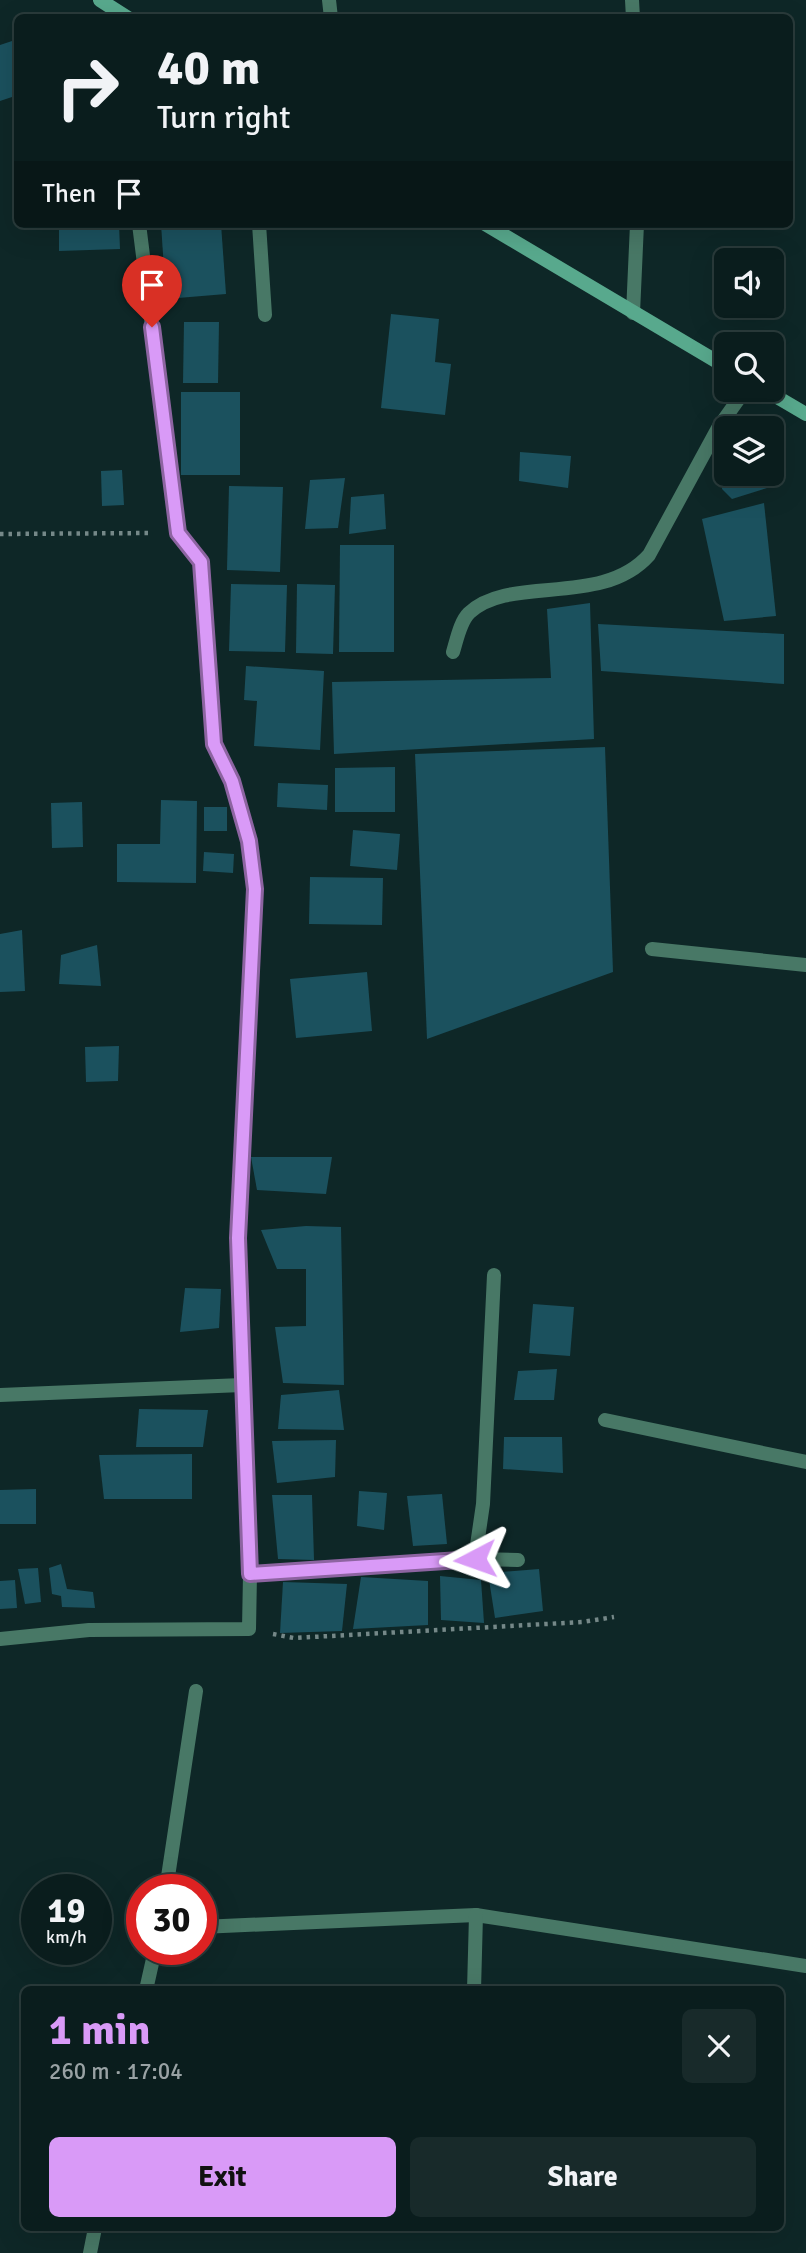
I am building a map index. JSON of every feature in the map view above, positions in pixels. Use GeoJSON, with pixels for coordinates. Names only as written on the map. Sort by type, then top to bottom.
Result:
{"type":"FeatureCollection","features":[{"type":"Feature","properties":{"kind":"main road"},"geometry":{"type":"LineString","coordinates":[[492,228],[714,361]]}},
{"type":"Feature","properties":{"kind":"main road"},"geometry":{"type":"LineString","coordinates":[[784,401],[806,414]]}},
{"type":"Feature","properties":{"kind":"street"},"geometry":{"type":"LineString","coordinates":[[0,1639],[89,1630],[249,1629],[250,1574],[238,1238],[255,889],[249,841],[232,781],[214,744],[201,562],[178,533],[140,228]]}},
{"type":"Feature","properties":{"kind":"street"},"geometry":{"type":"LineString","coordinates":[[259,228],[265,315]]}},
{"type":"Feature","properties":{"kind":"street"},"geometry":{"type":"LineString","coordinates":[[633,313],[638,228]]}},
{"type":"Feature","properties":{"kind":"street"},"geometry":{"type":"LineString","coordinates":[[453,652],[463,622],[470,612],[489,599],[589,585],[619,578],[637,568],[649,555],[718,428],[736,402]]}},
{"type":"Feature","properties":{"kind":"street"},"geometry":{"type":"LineString","coordinates":[[652,948],[806,965]]}},
{"type":"Feature","properties":{"kind":"street"},"geometry":{"type":"LineString","coordinates":[[475,1559],[483,1504],[494,1275]]}},
{"type":"Feature","properties":{"kind":"street"},"geometry":{"type":"LineString","coordinates":[[0,1395],[242,1385]]}},
{"type":"Feature","properties":{"kind":"street"},"geometry":{"type":"LineString","coordinates":[[605,1420],[806,1462]]}},
{"type":"Feature","properties":{"kind":"street"},"geometry":{"type":"LineString","coordinates":[[250,1574],[475,1559],[518,1560]]}},
{"type":"Feature","properties":{"kind":"street"},"geometry":{"type":"LineString","coordinates":[[168,1874],[196,1691]]}},
{"type":"Feature","properties":{"kind":"street"},"geometry":{"type":"LineString","coordinates":[[217,1926],[476,1915],[806,1966]]}},
{"type":"Feature","properties":{"kind":"street"},"geometry":{"type":"LineString","coordinates":[[474,1986],[476,1915]]}},
{"type":"Feature","properties":{"kind":"street"},"geometry":{"type":"LineString","coordinates":[[147,1986],[152,1965]]}},
{"type":"Feature","properties":{"kind":"street"},"geometry":{"type":"LineString","coordinates":[[90,2253],[94,2231]]}},
{"type":"Feature","properties":{"kind":"path"},"geometry":{"type":"LineString","coordinates":[[0,534],[178,533]]}},
{"type":"Feature","properties":{"kind":"path"},"geometry":{"type":"LineString","coordinates":[[249,1629],[294,1638],[582,1622],[614,1617]]}},
{"type":"Feature","properties":{"kind":"building"},"geometry":{"type":"Polygon","coordinates":[[[14,40],[14,96],[0,101],[0,45],[14,40]]]}},
{"type":"Feature","properties":{"kind":"building"},"geometry":{"type":"Polygon","coordinates":[[[59,228],[119,228],[120,249],[59,251],[59,228]]]}},
{"type":"Feature","properties":{"kind":"building"},"geometry":{"type":"Polygon","coordinates":[[[161,228],[221,228],[226,294],[166,299],[161,228]]]}},
{"type":"Feature","properties":{"kind":"building"},"geometry":{"type":"Polygon","coordinates":[[[391,314],[439,319],[435,362],[451,364],[445,415],[381,408],[391,314]]]}},
{"type":"Feature","properties":{"kind":"building"},"geometry":{"type":"Polygon","coordinates":[[[184,322],[219,322],[218,383],[183,383],[184,322]]]}},
{"type":"Feature","properties":{"kind":"building"},"geometry":{"type":"Polygon","coordinates":[[[181,392],[240,392],[240,475],[181,475],[181,392]]]}},
{"type":"Feature","properties":{"kind":"building"},"geometry":{"type":"Polygon","coordinates":[[[520,452],[571,456],[568,488],[519,481],[520,452]]]}},
{"type":"Feature","properties":{"kind":"building"},"geometry":{"type":"Polygon","coordinates":[[[122,470],[124,505],[102,506],[101,471],[122,470]]]}},
{"type":"Feature","properties":{"kind":"building"},"geometry":{"type":"Polygon","coordinates":[[[345,478],[338,528],[305,529],[310,480],[345,478]]]}},
{"type":"Feature","properties":{"kind":"building"},"geometry":{"type":"Polygon","coordinates":[[[229,486],[283,487],[280,572],[227,570],[229,486]]]}},
{"type":"Feature","properties":{"kind":"building"},"geometry":{"type":"Polygon","coordinates":[[[722,486],[767,488],[732,499],[722,486]]]}},
{"type":"Feature","properties":{"kind":"building"},"geometry":{"type":"Polygon","coordinates":[[[384,494],[386,529],[349,534],[351,497],[384,494]]]}},
{"type":"Feature","properties":{"kind":"building"},"geometry":{"type":"Polygon","coordinates":[[[764,503],[776,616],[724,621],[702,519],[764,503]]]}},
{"type":"Feature","properties":{"kind":"building"},"geometry":{"type":"Polygon","coordinates":[[[340,545],[394,545],[394,652],[339,652],[340,545]]]}},
{"type":"Feature","properties":{"kind":"building"},"geometry":{"type":"Polygon","coordinates":[[[231,584],[287,585],[285,652],[229,651],[231,584]]]}},
{"type":"Feature","properties":{"kind":"building"},"geometry":{"type":"Polygon","coordinates":[[[297,584],[335,585],[333,654],[296,653],[297,584]]]}},
{"type":"Feature","properties":{"kind":"building"},"geometry":{"type":"Polygon","coordinates":[[[590,603],[594,739],[334,754],[332,682],[551,678],[547,609],[590,603]]]}},
{"type":"Feature","properties":{"kind":"building"},"geometry":{"type":"Polygon","coordinates":[[[598,624],[784,634],[784,684],[601,671],[598,624]]]}},
{"type":"Feature","properties":{"kind":"building"},"geometry":{"type":"Polygon","coordinates":[[[246,666],[324,671],[320,750],[254,746],[257,701],[244,700],[246,666]]]}},
{"type":"Feature","properties":{"kind":"building"},"geometry":{"type":"Polygon","coordinates":[[[605,747],[613,972],[427,1039],[415,754],[605,747]]]}},
{"type":"Feature","properties":{"kind":"building"},"geometry":{"type":"Polygon","coordinates":[[[395,767],[395,812],[335,812],[335,768],[395,767]]]}},
{"type":"Feature","properties":{"kind":"building"},"geometry":{"type":"Polygon","coordinates":[[[278,783],[328,785],[327,810],[277,807],[278,783]]]}},
{"type":"Feature","properties":{"kind":"building"},"geometry":{"type":"Polygon","coordinates":[[[161,800],[197,801],[196,883],[117,882],[117,844],[160,844],[161,800]]]}},
{"type":"Feature","properties":{"kind":"building"},"geometry":{"type":"Polygon","coordinates":[[[82,802],[83,847],[52,848],[51,803],[82,802]]]}},
{"type":"Feature","properties":{"kind":"building"},"geometry":{"type":"Polygon","coordinates":[[[204,807],[227,807],[227,831],[204,831],[204,807]]]}},
{"type":"Feature","properties":{"kind":"building"},"geometry":{"type":"Polygon","coordinates":[[[353,830],[400,834],[397,870],[350,866],[353,830]]]}},
{"type":"Feature","properties":{"kind":"building"},"geometry":{"type":"Polygon","coordinates":[[[204,852],[234,854],[233,873],[203,871],[204,852]]]}},
{"type":"Feature","properties":{"kind":"building"},"geometry":{"type":"Polygon","coordinates":[[[310,877],[383,878],[382,925],[309,924],[310,877]]]}},
{"type":"Feature","properties":{"kind":"building"},"geometry":{"type":"Polygon","coordinates":[[[22,930],[25,991],[0,992],[0,934],[22,930]]]}},
{"type":"Feature","properties":{"kind":"building"},"geometry":{"type":"Polygon","coordinates":[[[97,945],[101,986],[59,984],[61,955],[97,945]]]}},
{"type":"Feature","properties":{"kind":"building"},"geometry":{"type":"Polygon","coordinates":[[[367,972],[372,1031],[296,1038],[290,979],[367,972]]]}},
{"type":"Feature","properties":{"kind":"building"},"geometry":{"type":"Polygon","coordinates":[[[119,1046],[118,1081],[86,1082],[85,1047],[119,1046]]]}},
{"type":"Feature","properties":{"kind":"building"},"geometry":{"type":"Polygon","coordinates":[[[251,1157],[332,1157],[326,1194],[257,1190],[251,1157]]]}},
{"type":"Feature","properties":{"kind":"building"},"geometry":{"type":"Polygon","coordinates":[[[306,1226],[341,1227],[344,1385],[283,1383],[275,1327],[306,1326],[306,1269],[277,1269],[261,1230],[306,1226]]]}},
{"type":"Feature","properties":{"kind":"building"},"geometry":{"type":"Polygon","coordinates":[[[185,1288],[221,1289],[219,1328],[180,1332],[185,1288]]]}},
{"type":"Feature","properties":{"kind":"building"},"geometry":{"type":"Polygon","coordinates":[[[533,1304],[574,1307],[570,1356],[529,1353],[533,1304]]]}},
{"type":"Feature","properties":{"kind":"building"},"geometry":{"type":"Polygon","coordinates":[[[557,1369],[554,1400],[514,1400],[518,1371],[557,1369]]]}},
{"type":"Feature","properties":{"kind":"building"},"geometry":{"type":"Polygon","coordinates":[[[339,1390],[344,1430],[278,1429],[281,1395],[339,1390]]]}},
{"type":"Feature","properties":{"kind":"building"},"geometry":{"type":"Polygon","coordinates":[[[139,1409],[208,1410],[203,1447],[136,1447],[139,1409]]]}},
{"type":"Feature","properties":{"kind":"building"},"geometry":{"type":"Polygon","coordinates":[[[504,1437],[562,1437],[563,1473],[503,1469],[504,1437]]]}},
{"type":"Feature","properties":{"kind":"building"},"geometry":{"type":"Polygon","coordinates":[[[336,1440],[335,1477],[277,1483],[272,1441],[336,1440]]]}},
{"type":"Feature","properties":{"kind":"building"},"geometry":{"type":"Polygon","coordinates":[[[192,1454],[192,1499],[104,1499],[99,1455],[192,1454]]]}},
{"type":"Feature","properties":{"kind":"building"},"geometry":{"type":"Polygon","coordinates":[[[36,1489],[36,1524],[0,1524],[0,1490],[36,1489]]]}},
{"type":"Feature","properties":{"kind":"building"},"geometry":{"type":"Polygon","coordinates":[[[359,1491],[387,1493],[384,1530],[357,1526],[359,1491]]]}},
{"type":"Feature","properties":{"kind":"building"},"geometry":{"type":"Polygon","coordinates":[[[442,1494],[447,1544],[413,1546],[407,1496],[442,1494]]]}},
{"type":"Feature","properties":{"kind":"building"},"geometry":{"type":"Polygon","coordinates":[[[272,1495],[312,1495],[314,1560],[278,1559],[272,1495]]]}},
{"type":"Feature","properties":{"kind":"building"},"geometry":{"type":"Polygon","coordinates":[[[61,1564],[67,1589],[93,1592],[95,1608],[62,1607],[61,1596],[52,1594],[49,1568],[61,1564]]]}},
{"type":"Feature","properties":{"kind":"building"},"geometry":{"type":"Polygon","coordinates":[[[38,1568],[41,1602],[25,1604],[18,1569],[38,1568]]]}},
{"type":"Feature","properties":{"kind":"building"},"geometry":{"type":"Polygon","coordinates":[[[539,1569],[543,1611],[495,1618],[488,1573],[539,1569]]]}},
{"type":"Feature","properties":{"kind":"building"},"geometry":{"type":"Polygon","coordinates":[[[440,1576],[481,1580],[484,1623],[441,1620],[440,1576]]]}},
{"type":"Feature","properties":{"kind":"building"},"geometry":{"type":"Polygon","coordinates":[[[361,1577],[428,1581],[428,1625],[353,1629],[361,1577]]]}},
{"type":"Feature","properties":{"kind":"building"},"geometry":{"type":"Polygon","coordinates":[[[15,1580],[17,1608],[0,1609],[0,1581],[15,1580]]]}},
{"type":"Feature","properties":{"kind":"building"},"geometry":{"type":"Polygon","coordinates":[[[283,1582],[347,1584],[342,1631],[280,1633],[283,1582]]]}},
{"type":"Feature","properties":{"kind":"route"},"geometry":{"type":"LineString","coordinates":[[152,327],[178,533],[201,562],[214,744],[232,781],[249,841],[255,889],[238,1238],[250,1574],[475,1559]]}}]}
